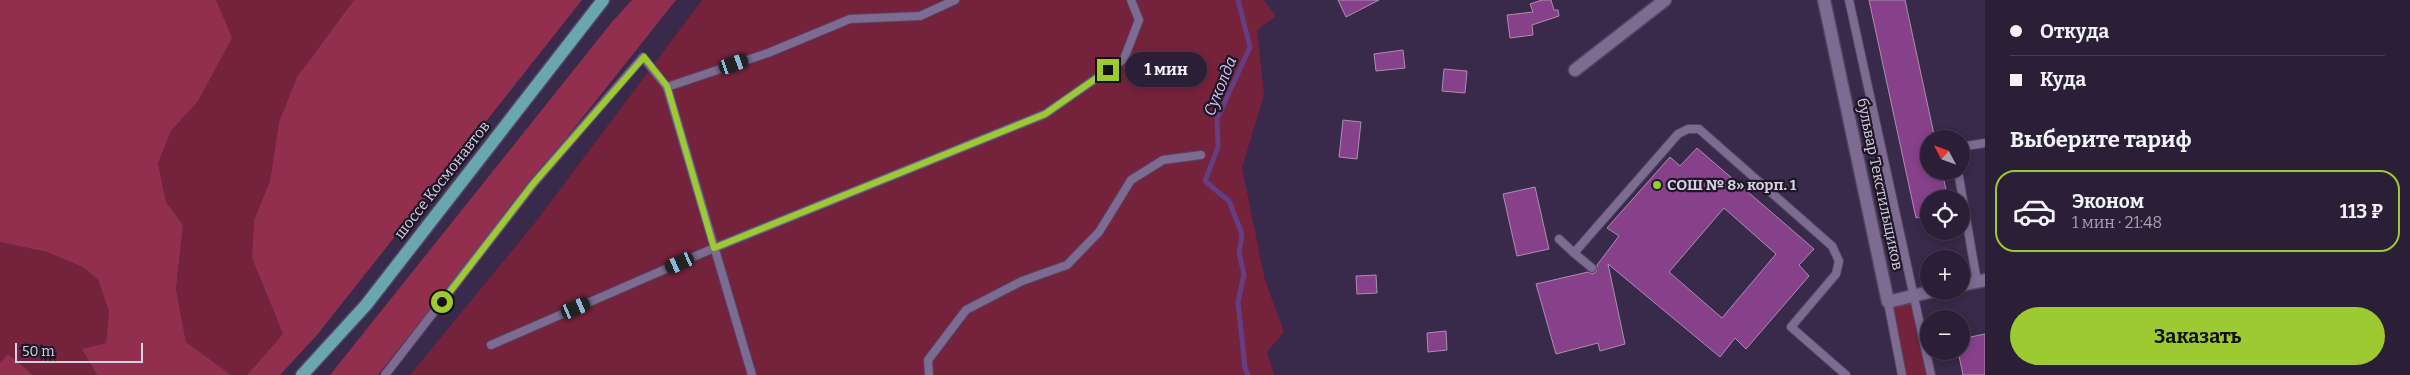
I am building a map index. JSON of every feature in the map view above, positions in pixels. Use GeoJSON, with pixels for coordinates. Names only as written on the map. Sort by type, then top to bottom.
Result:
{"type":"FeatureCollection","features":[{"type":"Feature","properties":{"kind":"main road","name":"шоссе Космонавтов"},"geometry":{"type":"LineString","coordinates":[[302,375],[366,305],[603,0]]}},
{"type":"Feature","properties":{"kind":"street"},"geometry":{"type":"LineString","coordinates":[[1575,70],[1665,0]]}},
{"type":"Feature","properties":{"kind":"street","name":"бульвар Текстильщиков"},"geometry":{"type":"LineString","coordinates":[[1824,0],[1888,302]]}},
{"type":"Feature","properties":{"kind":"street"},"geometry":{"type":"LineString","coordinates":[[1888,302],[1920,294]]}},
{"type":"Feature","properties":{"kind":"lane"},"geometry":{"type":"LineString","coordinates":[[667,86],[768,53],[850,19],[920,16],[955,0]]}},
{"type":"Feature","properties":{"kind":"lane"},"geometry":{"type":"LineString","coordinates":[[491,346],[714,248],[1045,114],[1124,59],[1139,20],[1132,0]]}},
{"type":"Feature","properties":{"kind":"lane"},"geometry":{"type":"LineString","coordinates":[[1849,0],[1931,375]]}},
{"type":"Feature","properties":{"kind":"lane"},"geometry":{"type":"LineString","coordinates":[[385,375],[533,184],[644,57],[667,86],[752,375]]}},
{"type":"Feature","properties":{"kind":"lane"},"geometry":{"type":"LineString","coordinates":[[1574,253],[1678,134],[1688,128],[1699,129],[1832,246],[1839,262],[1836,274],[1791,327],[1846,375]]}},
{"type":"Feature","properties":{"kind":"lane"},"geometry":{"type":"LineString","coordinates":[[1970,146],[1985,143]]}},
{"type":"Feature","properties":{"kind":"lane"},"geometry":{"type":"LineString","coordinates":[[929,375],[928,360],[966,310],[1022,281],[1067,265],[1099,232],[1132,180],[1163,160],[1201,155]]}},
{"type":"Feature","properties":{"kind":"lane"},"geometry":{"type":"LineString","coordinates":[[1960,180],[1981,281]]}},
{"type":"Feature","properties":{"kind":"lane"},"geometry":{"type":"LineString","coordinates":[[1559,240],[1592,268]]}},
{"type":"Feature","properties":{"kind":"lane","name":"бульвар Текстильщиков"},"geometry":{"type":"LineString","coordinates":[[1888,302],[1902,375]]}},
{"type":"Feature","properties":{"kind":"shaded area"},"geometry":{"type":"Polygon","coordinates":[[[0,0],[216,0],[232,38],[198,101],[171,131],[158,163],[166,202],[183,225],[176,289],[186,342],[231,375],[97,375],[82,349],[106,343],[109,311],[98,280],[83,267],[47,252],[0,242],[0,0]]]}},
{"type":"Feature","properties":{"kind":"shaded area"},"geometry":{"type":"Polygon","coordinates":[[[216,0],[354,0],[297,77],[279,122],[270,181],[254,220],[252,258],[283,334],[247,375],[231,375],[186,342],[176,289],[183,225],[166,202],[158,163],[171,131],[198,101],[216,0]]]}},
{"type":"Feature","properties":{"kind":"shaded area"},"geometry":{"type":"Polygon","coordinates":[[[354,0],[582,0],[317,335],[280,375],[247,375],[283,334],[252,258],[254,220],[270,181],[279,122],[297,77],[354,0]]]}},
{"type":"Feature","properties":{"kind":"shaded area"},"geometry":{"type":"Polygon","coordinates":[[[632,0],[676,0],[378,375],[330,375],[612,22],[632,0]]]}},
{"type":"Feature","properties":{"kind":"shaded area"},"geometry":{"type":"Polygon","coordinates":[[[702,0],[1264,0],[1276,16],[1257,30],[1264,95],[1242,168],[1265,280],[1284,332],[1267,352],[1274,375],[410,375],[534,224],[702,0]]]}},
{"type":"Feature","properties":{"kind":"shaded area"},"geometry":{"type":"Polygon","coordinates":[[[0,242],[47,252],[83,267],[98,280],[109,311],[106,343],[82,349],[97,375],[33,375],[8,354],[0,363],[0,242]]]}},
{"type":"Feature","properties":{"kind":"shaded area"},"geometry":{"type":"Polygon","coordinates":[[[1911,300],[1920,338],[1920,360],[1925,360],[1929,375],[1905,375],[1892,305],[1911,300]]]}},
{"type":"Feature","properties":{"kind":"shaded area"},"geometry":{"type":"Polygon","coordinates":[[[8,354],[33,375],[0,375],[0,363],[8,354]]]}},
{"type":"Feature","properties":{"kind":"building"},"geometry":{"type":"Polygon","coordinates":[[[1338,0],[1379,0],[1346,17],[1338,0]]]}},
{"type":"Feature","properties":{"kind":"building"},"geometry":{"type":"Polygon","coordinates":[[[1542,0],[1551,0],[1554,10],[1558,10],[1559,16],[1532,25],[1533,35],[1510,38],[1507,15],[1533,12],[1530,4],[1542,0]]]}},
{"type":"Feature","properties":{"kind":"building"},"geometry":{"type":"Polygon","coordinates":[[[1869,0],[1905,0],[1933,130],[1920,130],[1920,180],[1944,180],[1946,190],[1920,190],[1920,217],[1916,218],[1869,0]]]}},
{"type":"Feature","properties":{"kind":"building"},"geometry":{"type":"Polygon","coordinates":[[[1403,50],[1405,68],[1376,71],[1374,54],[1403,50]]]}},
{"type":"Feature","properties":{"kind":"building"},"geometry":{"type":"Polygon","coordinates":[[[1444,69],[1467,71],[1465,93],[1442,91],[1444,69]]]}},
{"type":"Feature","properties":{"kind":"building"},"geometry":{"type":"Polygon","coordinates":[[[1343,120],[1361,122],[1357,159],[1339,157],[1343,120]]]}},
{"type":"Feature","properties":{"kind":"building"},"geometry":{"type":"Polygon","coordinates":[[[1697,148],[1814,249],[1799,265],[1809,276],[1746,349],[1735,338],[1720,357],[1608,264],[1625,344],[1600,351],[1598,343],[1556,354],[1536,284],[1588,272],[1592,274],[1596,272],[1597,265],[1619,236],[1607,228],[1670,157],[1680,166],[1697,148]],[[1724,208],[1669,272],[1722,318],[1776,254],[1724,208]]]}},
{"type":"Feature","properties":{"kind":"building"},"geometry":{"type":"Polygon","coordinates":[[[1535,187],[1549,249],[1517,256],[1503,194],[1535,187]]]}},
{"type":"Feature","properties":{"kind":"building"},"geometry":{"type":"Polygon","coordinates":[[[1376,275],[1377,293],[1357,294],[1356,276],[1376,275]]]}},
{"type":"Feature","properties":{"kind":"building"},"geometry":{"type":"Polygon","coordinates":[[[1446,331],[1447,350],[1428,352],[1427,333],[1446,331]]]}},
{"type":"Feature","properties":{"kind":"building"},"geometry":{"type":"Polygon","coordinates":[[[1985,334],[1985,375],[1963,375],[1960,360],[1970,360],[1970,337],[1985,334]]]}},
{"type":"Feature","properties":{"kind":"waterway","name":"Суколда"},"geometry":{"type":"LineString","coordinates":[[1238,0],[1250,47],[1217,119],[1218,147],[1205,181],[1229,201],[1242,234],[1239,253],[1244,274],[1238,302],[1245,368],[1248,375]]}},
{"type":"Feature","properties":{"kind":"place","name":"СОШ № 8» корп. 1"},"geometry":{"type":"Point","coordinates":[1657,185]}},
{"type":"Feature","properties":{"kind":"route"},"geometry":{"type":"LineString","coordinates":[[442,302],[533,184],[644,57],[667,86],[714,248],[1045,114],[1108,70]]}}]}
